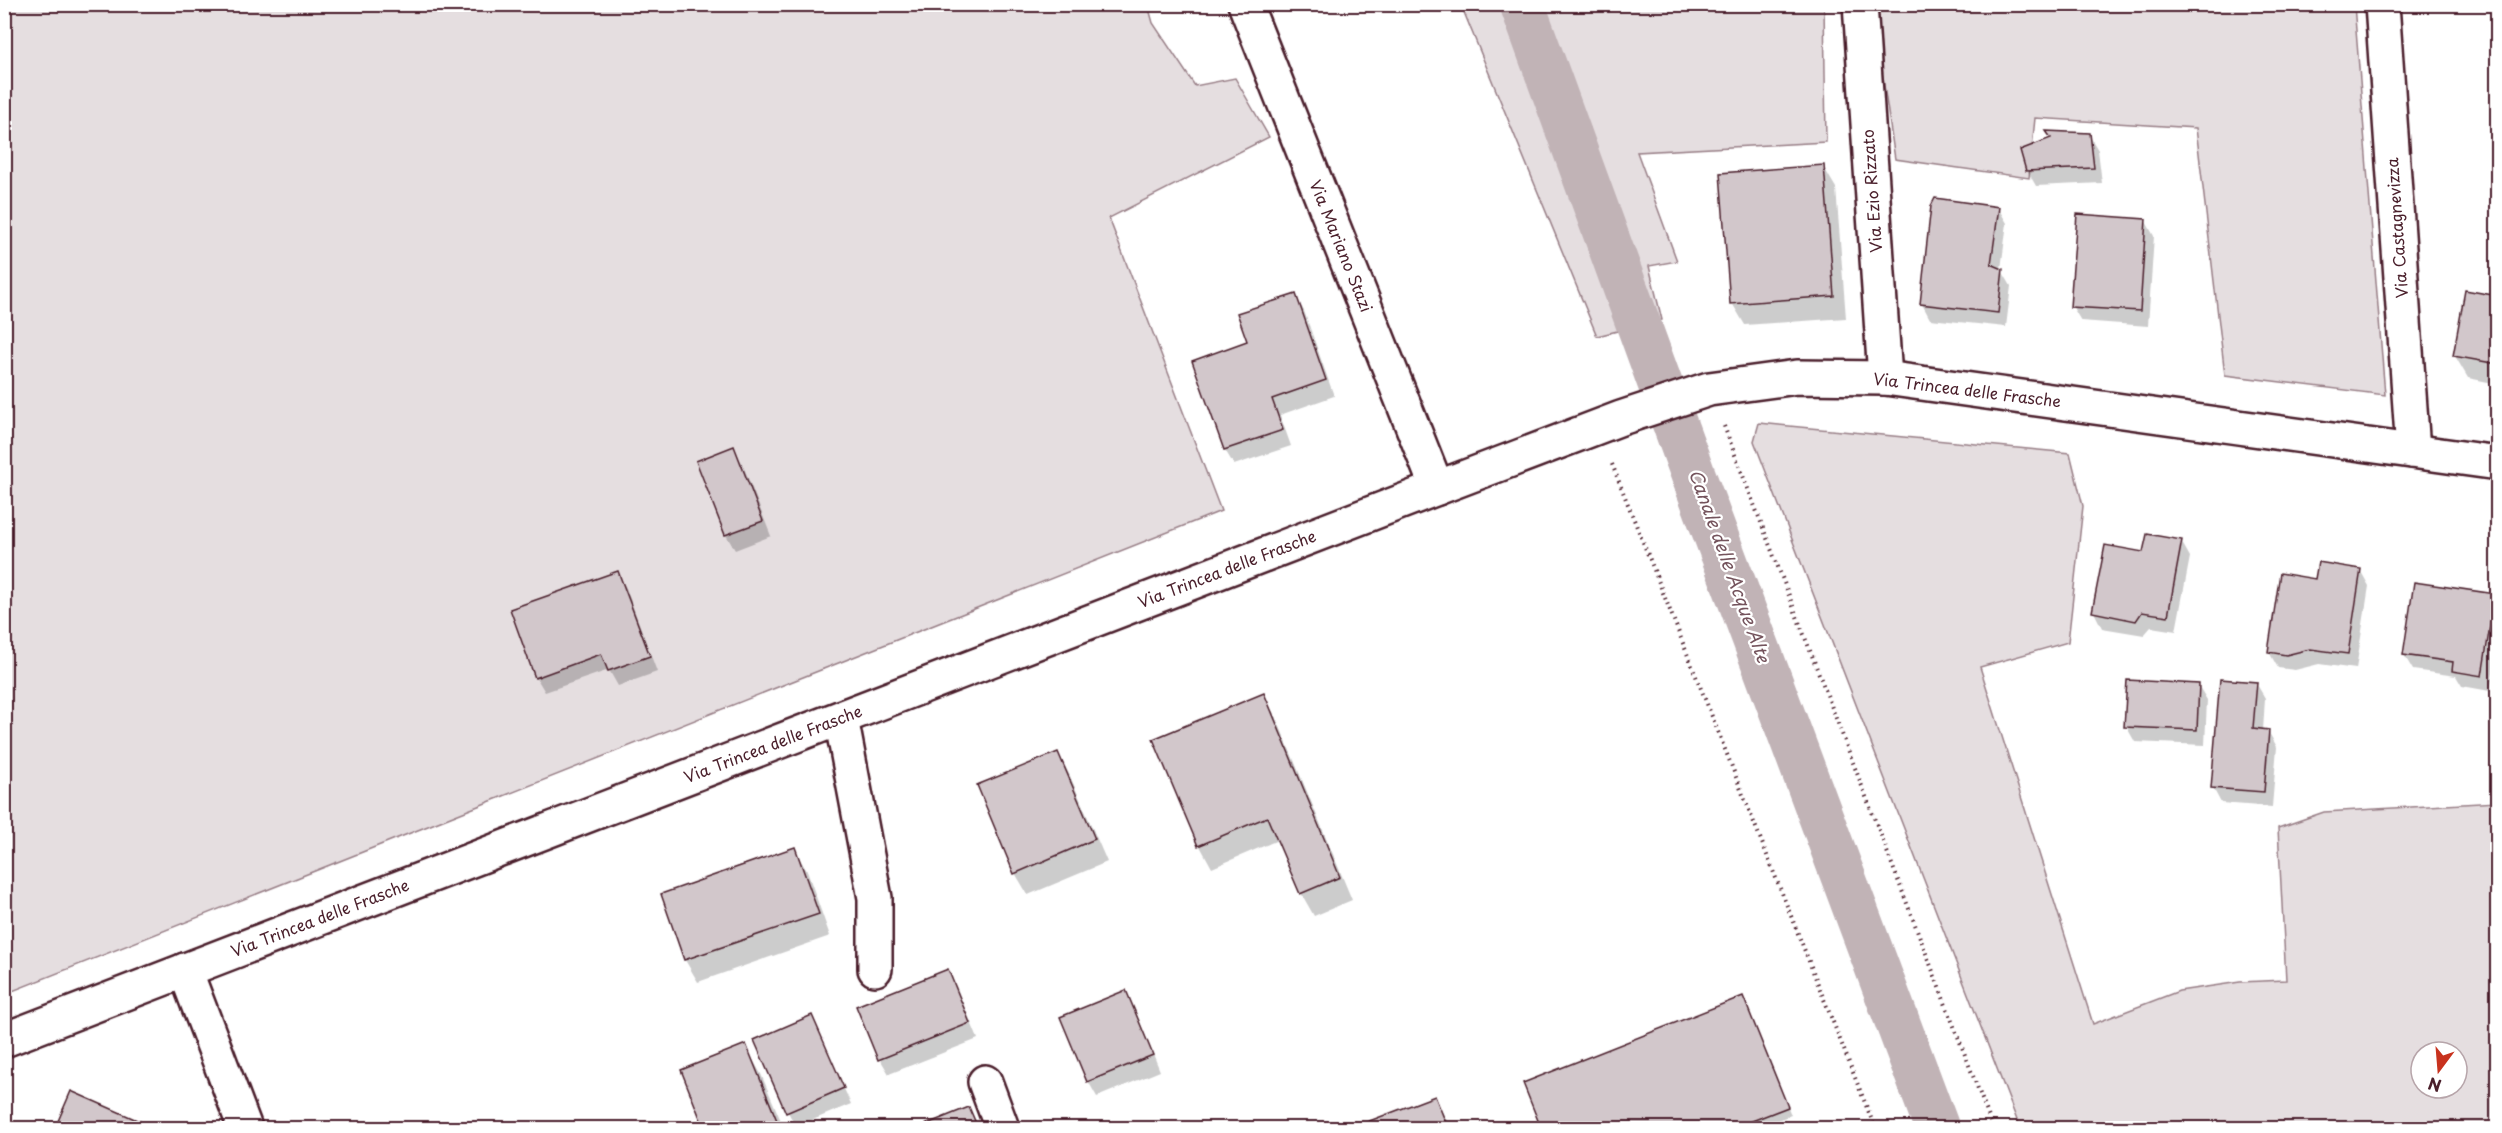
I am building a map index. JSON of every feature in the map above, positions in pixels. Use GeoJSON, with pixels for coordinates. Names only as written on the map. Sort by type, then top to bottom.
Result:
{"type":"FeatureCollection","features":[{"type":"Feature","properties":{"kind":"street","name":"Via Mariano Stazi"},"geometry":{"type":"LineString","coordinates":[[1245,4],[1437,488]]}},
{"type":"Feature","properties":{"kind":"street","name":"Via Ezio Rizzato"},"geometry":{"type":"LineString","coordinates":[[1860,4],[1885,378]]}},
{"type":"Feature","properties":{"kind":"street","name":"Via Castagnevizza"},"geometry":{"type":"LineString","coordinates":[[2382,4],[2413,451]]}},
{"type":"Feature","properties":{"kind":"street","name":"Via Trincea delle Frasche"},"geometry":{"type":"LineString","coordinates":[[4,1040],[1437,488],[1609,423],[1709,389],[1797,376],[1885,378],[2498,463]]}},
{"type":"Feature","properties":{"kind":"street"},"geometry":{"type":"LineString","coordinates":[[841,718],[876,898],[875,969]]}},
{"type":"Feature","properties":{"kind":"street"},"geometry":{"type":"LineString","coordinates":[[185,970],[245,1128]]}},
{"type":"Feature","properties":{"kind":"street"},"geometry":{"type":"LineString","coordinates":[[985,1082],[1002,1128]]}},
{"type":"Feature","properties":{"kind":"path"},"geometry":{"type":"LineString","coordinates":[[1709,389],[1993,1128]]}},
{"type":"Feature","properties":{"kind":"path"},"geometry":{"type":"LineString","coordinates":[[1609,423],[1875,1128]]}},
{"type":"Feature","properties":{"kind":"shaded area"},"geometry":{"type":"Polygon","coordinates":[[[5,5],[1148,5],[1153,23],[1195,86],[1235,78],[1269,137],[1109,218],[1221,511],[5,994],[5,5]]]}},
{"type":"Feature","properties":{"kind":"shaded area"},"geometry":{"type":"Polygon","coordinates":[[[1461,5],[1824,5],[1826,142],[1637,152],[1677,261],[1649,266],[1662,320],[1597,336],[1461,5]]]}},
{"type":"Feature","properties":{"kind":"shaded area"},"geometry":{"type":"Polygon","coordinates":[[[1872,5],[2354,5],[2385,395],[2225,375],[2196,128],[2035,118],[2029,178],[1895,159],[1872,5]]]}},
{"type":"Feature","properties":{"kind":"shaded area"},"geometry":{"type":"Polygon","coordinates":[[[1759,423],[2070,453],[2083,506],[2068,642],[1980,667],[2093,1024],[2179,991],[2240,982],[2286,980],[2278,828],[2324,812],[2497,802],[2497,1128],[2020,1128],[1754,441],[1759,423]]]}},
{"type":"Feature","properties":{"kind":"building"},"geometry":{"type":"Polygon","coordinates":[[[2046,131],[2090,133],[2094,168],[2026,171],[2020,150],[2051,138],[2046,131]]]}},
{"type":"Feature","properties":{"kind":"building"},"geometry":{"type":"Polygon","coordinates":[[[1824,165],[1834,296],[1730,304],[1720,173],[1824,165]]]}},
{"type":"Feature","properties":{"kind":"building"},"geometry":{"type":"Polygon","coordinates":[[[1935,198],[1999,207],[1991,264],[2003,269],[1998,313],[1920,304],[1931,206],[1935,198]]]}},
{"type":"Feature","properties":{"kind":"building"},"geometry":{"type":"Polygon","coordinates":[[[2077,214],[2146,219],[2140,311],[2070,307],[2077,214]]]}},
{"type":"Feature","properties":{"kind":"building"},"geometry":{"type":"Polygon","coordinates":[[[2465,290],[2498,296],[2498,364],[2453,356],[2465,290]]]}},
{"type":"Feature","properties":{"kind":"building"},"geometry":{"type":"Polygon","coordinates":[[[1296,294],[1326,380],[1272,399],[1283,430],[1224,450],[1192,361],[1247,341],[1237,313],[1296,294]]]}},
{"type":"Feature","properties":{"kind":"building"},"geometry":{"type":"Polygon","coordinates":[[[734,446],[763,521],[725,535],[696,461],[734,446]]]}},
{"type":"Feature","properties":{"kind":"building"},"geometry":{"type":"Polygon","coordinates":[[[2147,534],[2182,540],[2168,616],[2142,612],[2136,621],[2092,612],[2105,545],[2143,552],[2147,534]]]}},
{"type":"Feature","properties":{"kind":"building"},"geometry":{"type":"Polygon","coordinates":[[[2318,562],[2361,569],[2348,654],[2310,649],[2286,655],[2268,652],[2280,573],[2315,579],[2318,562]]]}},
{"type":"Feature","properties":{"kind":"building"},"geometry":{"type":"Polygon","coordinates":[[[618,571],[650,656],[608,671],[601,654],[535,678],[510,609],[618,571]]]}},
{"type":"Feature","properties":{"kind":"building"},"geometry":{"type":"Polygon","coordinates":[[[2414,582],[2495,594],[2482,676],[2452,671],[2453,662],[2403,655],[2414,582]]]}},
{"type":"Feature","properties":{"kind":"building"},"geometry":{"type":"Polygon","coordinates":[[[2220,679],[2257,682],[2253,728],[2269,730],[2264,792],[2211,788],[2220,679]]]}},
{"type":"Feature","properties":{"kind":"building"},"geometry":{"type":"Polygon","coordinates":[[[2127,680],[2199,684],[2197,730],[2124,727],[2127,680]]]}},
{"type":"Feature","properties":{"kind":"building"},"geometry":{"type":"Polygon","coordinates":[[[1264,693],[1340,877],[1300,894],[1267,817],[1198,846],[1153,739],[1264,693]]]}},
{"type":"Feature","properties":{"kind":"building"},"geometry":{"type":"Polygon","coordinates":[[[1058,752],[1095,839],[1014,874],[977,785],[1058,752]]]}},
{"type":"Feature","properties":{"kind":"building"},"geometry":{"type":"Polygon","coordinates":[[[795,847],[819,914],[684,960],[661,894],[795,847]]]}},
{"type":"Feature","properties":{"kind":"building"},"geometry":{"type":"Polygon","coordinates":[[[948,969],[970,1023],[878,1060],[856,1006],[948,969]]]}},
{"type":"Feature","properties":{"kind":"building"},"geometry":{"type":"Polygon","coordinates":[[[1126,990],[1153,1055],[1087,1082],[1060,1017],[1126,990]]]}},
{"type":"Feature","properties":{"kind":"building"},"geometry":{"type":"Polygon","coordinates":[[[1743,996],[1788,1107],[1734,1128],[1541,1128],[1523,1083],[1743,996]]]}},
{"type":"Feature","properties":{"kind":"building"},"geometry":{"type":"Polygon","coordinates":[[[812,1015],[844,1088],[786,1113],[754,1040],[812,1015]]]}},
{"type":"Feature","properties":{"kind":"building"},"geometry":{"type":"Polygon","coordinates":[[[746,1044],[780,1128],[704,1128],[681,1070],[746,1044]]]}},
{"type":"Feature","properties":{"kind":"building"},"geometry":{"type":"Polygon","coordinates":[[[71,1091],[153,1127],[55,1128],[71,1091]]]}},
{"type":"Feature","properties":{"kind":"building"},"geometry":{"type":"Polygon","coordinates":[[[1435,1096],[1448,1128],[1351,1128],[1435,1096]]]}},
{"type":"Feature","properties":{"kind":"building"},"geometry":{"type":"Polygon","coordinates":[[[969,1107],[978,1128],[917,1128],[969,1107]]]}},
{"type":"Feature","properties":{"kind":"waterway","name":"Canale delle Acque Alte"},"geometry":{"type":"LineString","coordinates":[[1522,4],[1694,477],[1937,1128]]}}]}
